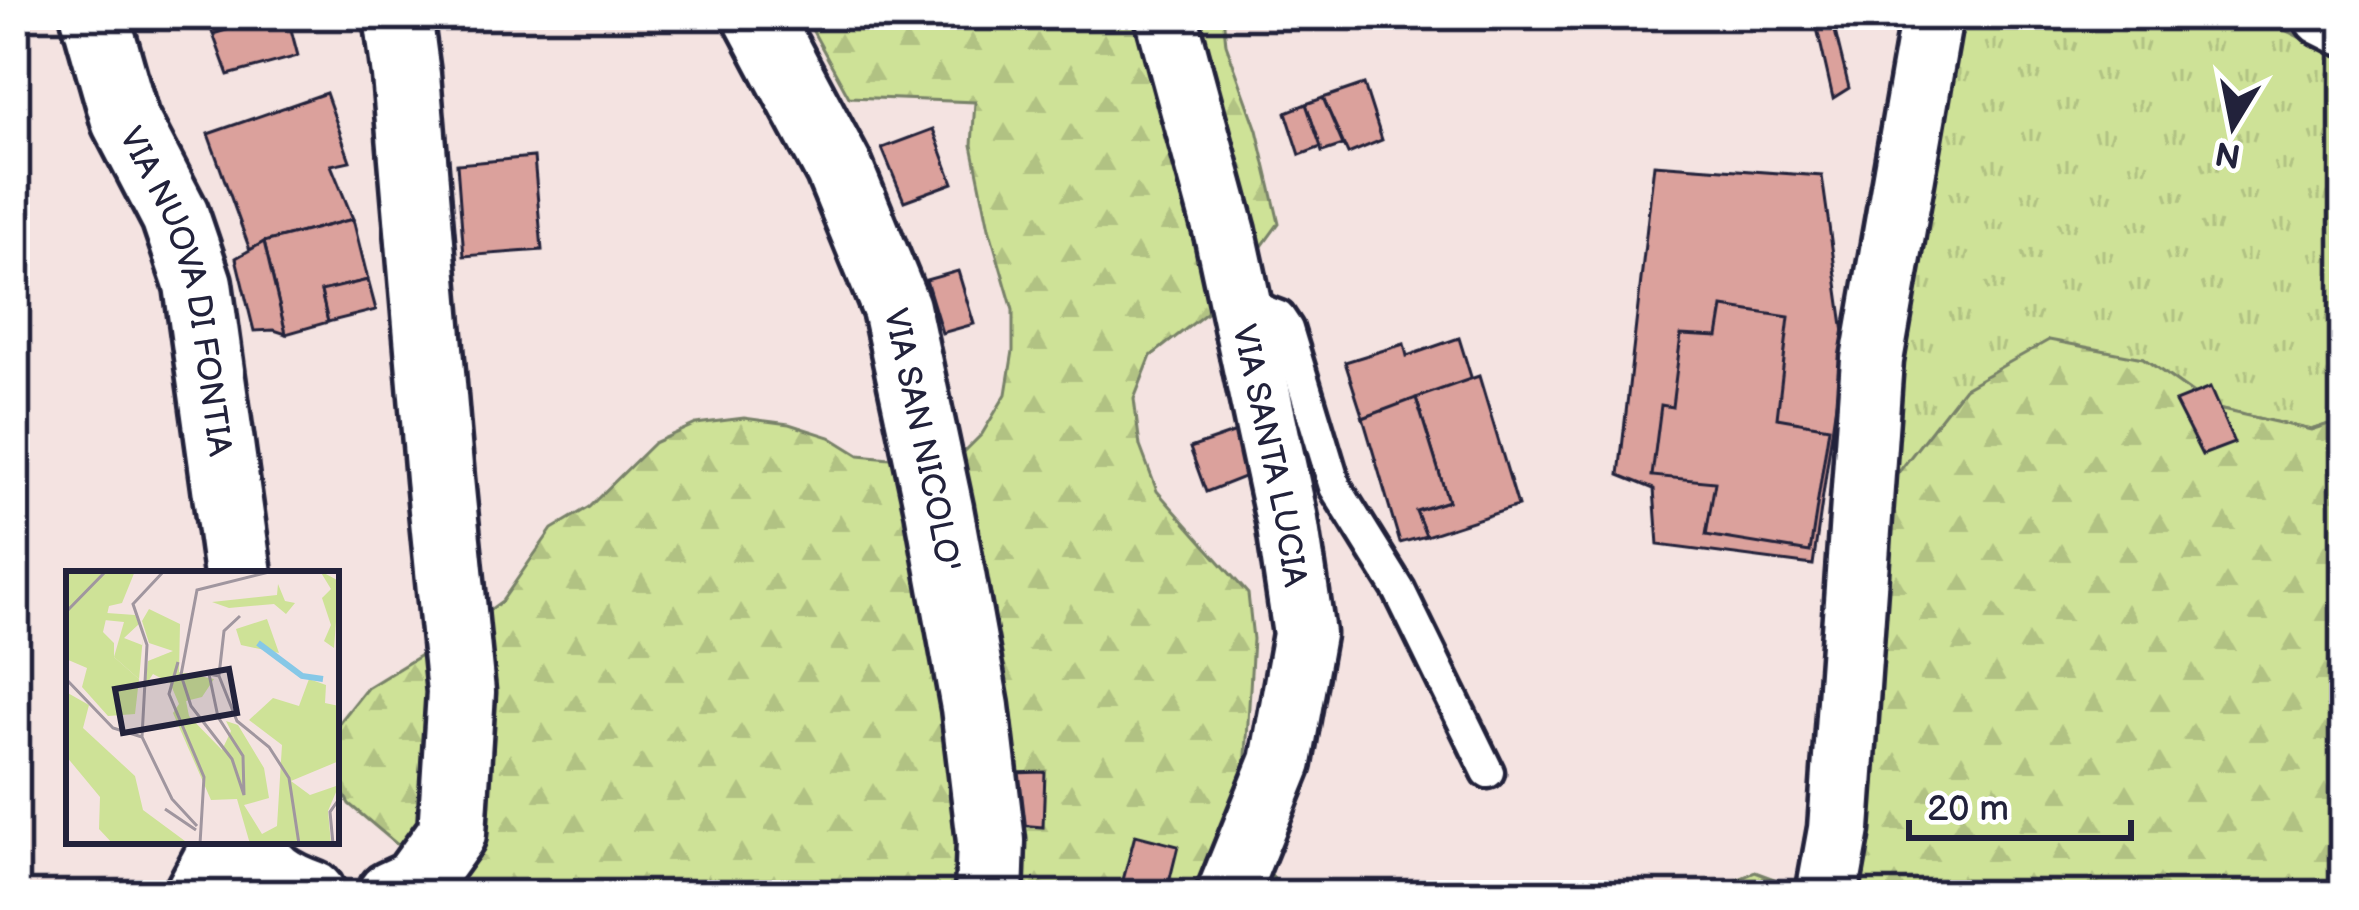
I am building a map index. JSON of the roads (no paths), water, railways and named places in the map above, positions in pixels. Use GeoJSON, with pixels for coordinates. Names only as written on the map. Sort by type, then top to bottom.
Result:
{"type":"FeatureCollection","features":[{"type":"Feature","properties":{"kind":"street","name":"VIA NUOVA DI FONTIA"},"geometry":{"type":"LineString","coordinates":[[95,15],[125,120],[175,216],[198,284],[238,571]]}},
{"type":"Feature","properties":{"kind":"street"},"geometry":{"type":"LineString","coordinates":[[391,895],[416,884],[452,832],[461,692],[398,15]]}},
{"type":"Feature","properties":{"kind":"street","name":"VIA SAN NICOLO'"},"geometry":{"type":"LineString","coordinates":[[757,15],[839,169],[896,308],[975,707],[991,841],[988,895]]}},
{"type":"Feature","properties":{"kind":"street","name":"VIA SANTA LUCIA"},"geometry":{"type":"LineString","coordinates":[[1166,15],[1225,233],[1287,520],[1304,634],[1281,762],[1227,895]]}},
{"type":"Feature","properties":{"kind":"street"},"geometry":{"type":"LineString","coordinates":[[1827,895],[1839,829],[1872,360],[1932,15]]}},
{"type":"Feature","properties":{"kind":"street"},"geometry":{"type":"LineString","coordinates":[[2324,15],[2344,25]]}},
{"type":"Feature","properties":{"kind":"street"},"geometry":{"type":"LineString","coordinates":[[196,895],[222,844]]}},
{"type":"Feature","properties":{"kind":"street"},"geometry":{"type":"LineString","coordinates":[[249,844],[280,883],[312,895]]}},
{"type":"Feature","properties":{"kind":"lane"},"geometry":{"type":"LineString","coordinates":[[1240,302],[1279,317],[1287,329],[1335,487],[1399,590],[1488,772]]}}]}
